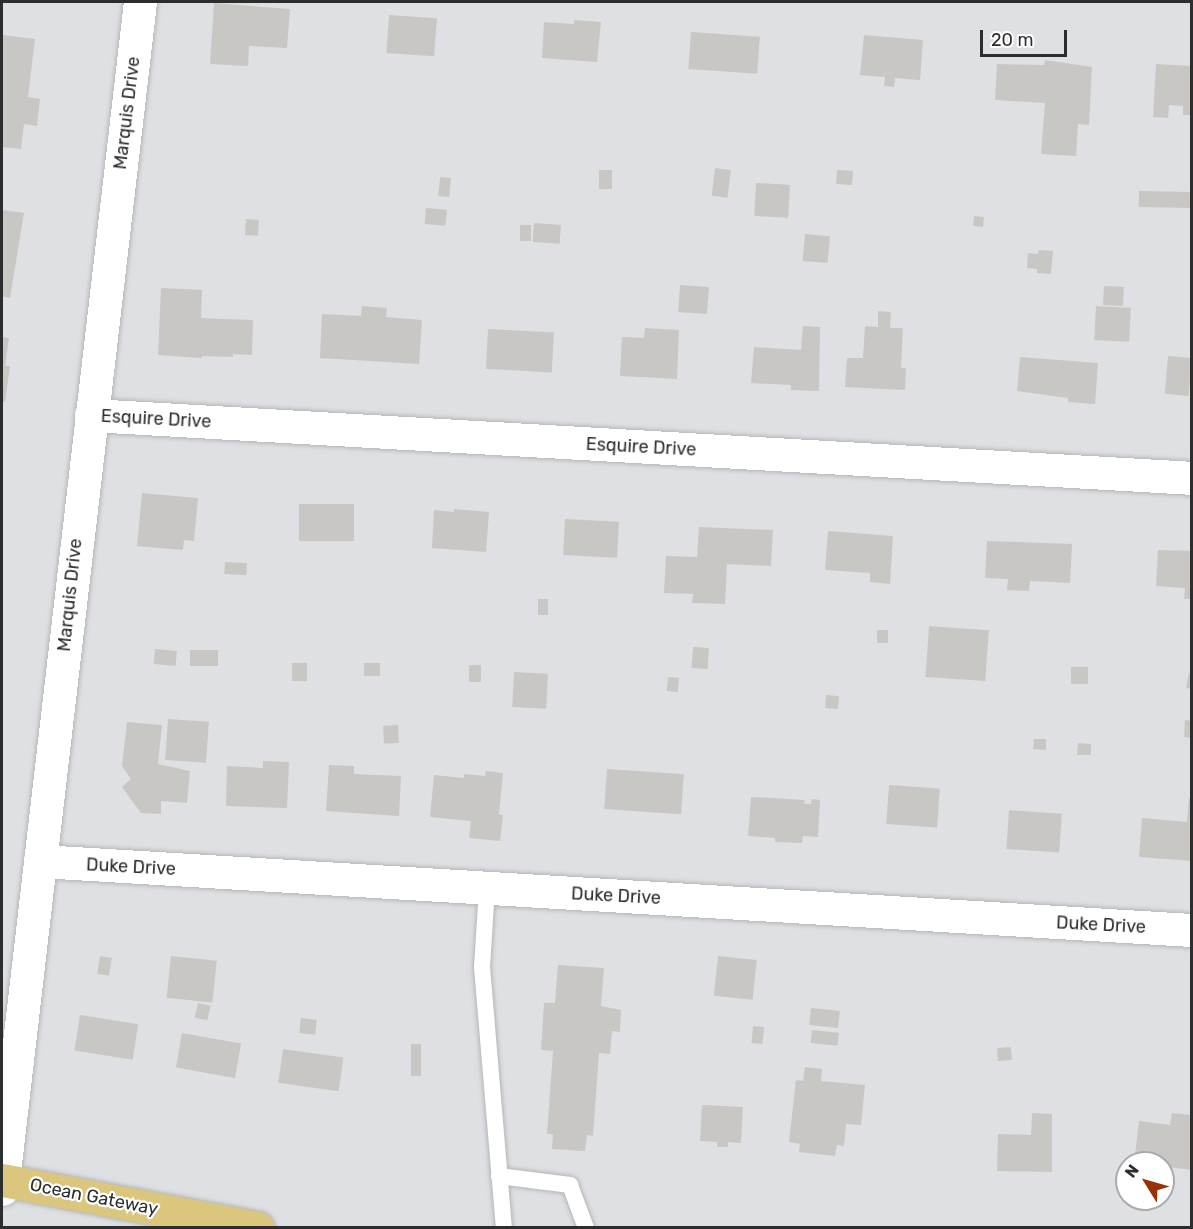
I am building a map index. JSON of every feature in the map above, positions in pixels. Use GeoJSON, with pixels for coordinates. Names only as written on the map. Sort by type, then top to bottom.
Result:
{"type":"FeatureCollection","features":[{"type":"Feature","properties":{"kind":"main road","name":"Ocean Gateway"},"geometry":{"type":"LineString","coordinates":[[2,1183],[258,1227]]}},
{"type":"Feature","properties":{"kind":"street","name":"Marquis Drive"},"geometry":{"type":"LineString","coordinates":[[2,1183],[140,2]]}},
{"type":"Feature","properties":{"kind":"street","name":"Esquire Drive"},"geometry":{"type":"LineString","coordinates":[[91,415],[1191,478]]}},
{"type":"Feature","properties":{"kind":"street","name":"Duke Drive"},"geometry":{"type":"LineString","coordinates":[[40,861],[1191,930]]}},
{"type":"Feature","properties":{"kind":"lane"},"geometry":{"type":"LineString","coordinates":[[487,888],[482,967],[504,1227]]}},
{"type":"Feature","properties":{"kind":"lane"},"geometry":{"type":"LineString","coordinates":[[499,1176],[570,1185],[586,1227]]}},
{"type":"Feature","properties":{"kind":"building"},"geometry":{"type":"Polygon","coordinates":[[[214,3],[290,9],[287,48],[249,46],[248,66],[210,64],[214,3]]]}},
{"type":"Feature","properties":{"kind":"building"},"geometry":{"type":"Polygon","coordinates":[[[389,15],[437,18],[434,56],[386,53],[389,15]]]}},
{"type":"Feature","properties":{"kind":"building"},"geometry":{"type":"Polygon","coordinates":[[[574,20],[601,22],[597,62],[542,58],[544,22],[574,24],[574,20]]]}},
{"type":"Feature","properties":{"kind":"building"},"geometry":{"type":"Polygon","coordinates":[[[691,32],[760,37],[757,74],[688,69],[691,32]]]}},
{"type":"Feature","properties":{"kind":"building"},"geometry":{"type":"Polygon","coordinates":[[[2,35],[35,39],[28,97],[40,99],[37,126],[24,124],[21,149],[2,147],[2,35]]]}},
{"type":"Feature","properties":{"kind":"building"},"geometry":{"type":"Polygon","coordinates":[[[864,35],[923,40],[920,80],[895,78],[894,87],[884,86],[885,77],[860,75],[864,35]]]}},
{"type":"Feature","properties":{"kind":"building"},"geometry":{"type":"Polygon","coordinates":[[[1045,60],[1092,67],[1089,125],[1078,124],[1076,156],[1041,154],[1045,103],[995,100],[997,64],[1044,65],[1045,60]]]}},
{"type":"Feature","properties":{"kind":"building"},"geometry":{"type":"Polygon","coordinates":[[[1156,64],[1192,66],[1192,115],[1183,115],[1183,106],[1169,105],[1168,118],[1153,117],[1156,64]]]}},
{"type":"Feature","properties":{"kind":"building"},"geometry":{"type":"Polygon","coordinates":[[[715,168],[731,170],[727,198],[712,196],[715,168]]]}},
{"type":"Feature","properties":{"kind":"building"},"geometry":{"type":"Polygon","coordinates":[[[599,170],[612,170],[612,189],[599,189],[599,170]]]}},
{"type":"Feature","properties":{"kind":"building"},"geometry":{"type":"Polygon","coordinates":[[[837,170],[853,171],[852,185],[836,184],[837,170]]]}},
{"type":"Feature","properties":{"kind":"building"},"geometry":{"type":"Polygon","coordinates":[[[440,177],[451,178],[449,197],[438,196],[440,177]]]}},
{"type":"Feature","properties":{"kind":"building"},"geometry":{"type":"Polygon","coordinates":[[[756,183],[790,185],[788,218],[754,216],[756,183]]]}},
{"type":"Feature","properties":{"kind":"building"},"geometry":{"type":"Polygon","coordinates":[[[1139,191],[1192,192],[1192,208],[1139,207],[1139,191]]]}},
{"type":"Feature","properties":{"kind":"building"},"geometry":{"type":"Polygon","coordinates":[[[426,208],[447,210],[446,226],[425,224],[426,208]]]}},
{"type":"Feature","properties":{"kind":"building"},"geometry":{"type":"Polygon","coordinates":[[[2,210],[24,213],[10,298],[2,296],[2,210]]]}},
{"type":"Feature","properties":{"kind":"building"},"geometry":{"type":"Polygon","coordinates":[[[974,216],[984,217],[983,227],[973,226],[974,216]]]}},
{"type":"Feature","properties":{"kind":"building"},"geometry":{"type":"Polygon","coordinates":[[[246,219],[259,220],[258,236],[245,235],[246,219]]]}},
{"type":"Feature","properties":{"kind":"building"},"geometry":{"type":"Polygon","coordinates":[[[534,223],[561,225],[560,244],[533,242],[534,223]]]}},
{"type":"Feature","properties":{"kind":"building"},"geometry":{"type":"Polygon","coordinates":[[[520,225],[531,225],[531,241],[520,241],[520,225]]]}},
{"type":"Feature","properties":{"kind":"building"},"geometry":{"type":"Polygon","coordinates":[[[805,234],[830,236],[828,263],[803,261],[805,234]]]}},
{"type":"Feature","properties":{"kind":"building"},"geometry":{"type":"Polygon","coordinates":[[[1039,250],[1053,251],[1051,274],[1037,273],[1037,269],[1027,268],[1028,253],[1038,254],[1039,250]]]}},
{"type":"Feature","properties":{"kind":"building"},"geometry":{"type":"Polygon","coordinates":[[[680,285],[709,287],[707,314],[678,312],[680,285]]]}},
{"type":"Feature","properties":{"kind":"building"},"geometry":{"type":"Polygon","coordinates":[[[1104,286],[1124,287],[1123,306],[1103,305],[1104,286]]]}},
{"type":"Feature","properties":{"kind":"building"},"geometry":{"type":"Polygon","coordinates":[[[161,288],[202,290],[201,318],[253,320],[252,355],[233,354],[233,357],[202,356],[202,358],[158,355],[161,288]]]}},
{"type":"Feature","properties":{"kind":"building"},"geometry":{"type":"Polygon","coordinates":[[[362,306],[387,308],[386,317],[422,320],[419,364],[320,358],[322,314],[361,316],[362,306]]]}},
{"type":"Feature","properties":{"kind":"building"},"geometry":{"type":"Polygon","coordinates":[[[1096,306],[1131,308],[1129,342],[1094,340],[1096,306]]]}},
{"type":"Feature","properties":{"kind":"building"},"geometry":{"type":"Polygon","coordinates":[[[878,311],[891,312],[890,328],[903,328],[901,368],[906,368],[905,390],[845,387],[847,358],[863,358],[865,326],[878,327],[878,311]]]}},
{"type":"Feature","properties":{"kind":"building"},"geometry":{"type":"Polygon","coordinates":[[[803,326],[820,327],[819,391],[791,390],[791,385],[751,383],[754,347],[801,350],[803,326]]]}},
{"type":"Feature","properties":{"kind":"building"},"geometry":{"type":"Polygon","coordinates":[[[645,328],[679,330],[677,379],[620,376],[622,337],[644,338],[645,328]]]}},
{"type":"Feature","properties":{"kind":"building"},"geometry":{"type":"Polygon","coordinates":[[[488,329],[554,332],[552,372],[486,369],[488,329]]]}},
{"type":"Feature","properties":{"kind":"building"},"geometry":{"type":"Polygon","coordinates":[[[2,337],[9,338],[5,366],[10,366],[5,402],[2,401],[2,337]]]}},
{"type":"Feature","properties":{"kind":"building"},"geometry":{"type":"Polygon","coordinates":[[[1168,356],[1192,358],[1189,396],[1165,394],[1168,356]]]}},
{"type":"Feature","properties":{"kind":"building"},"geometry":{"type":"Polygon","coordinates":[[[1020,357],[1098,363],[1095,404],[1068,402],[1068,398],[1017,391],[1020,357]]]}},
{"type":"Feature","properties":{"kind":"building"},"geometry":{"type":"Polygon","coordinates":[[[142,493],[198,498],[194,541],[184,540],[183,550],[137,546],[142,493]]]}},
{"type":"Feature","properties":{"kind":"building"},"geometry":{"type":"Polygon","coordinates":[[[299,504],[354,504],[354,541],[299,541],[299,504]]]}},
{"type":"Feature","properties":{"kind":"building"},"geometry":{"type":"Polygon","coordinates":[[[454,509],[489,512],[486,552],[432,548],[434,510],[454,512],[454,509]]]}},
{"type":"Feature","properties":{"kind":"building"},"geometry":{"type":"Polygon","coordinates":[[[565,519],[619,522],[617,558],[563,555],[565,519]]]}},
{"type":"Feature","properties":{"kind":"building"},"geometry":{"type":"Polygon","coordinates":[[[699,527],[773,530],[771,566],[727,564],[725,604],[692,603],[693,594],[664,593],[666,556],[697,557],[699,527]]]}},
{"type":"Feature","properties":{"kind":"building"},"geometry":{"type":"Polygon","coordinates":[[[828,531],[893,536],[890,584],[870,582],[870,573],[825,570],[828,531]]]}},
{"type":"Feature","properties":{"kind":"building"},"geometry":{"type":"Polygon","coordinates":[[[987,541],[1072,544],[1070,583],[1030,581],[1029,591],[1007,590],[1008,579],[985,578],[987,541]]]}},
{"type":"Feature","properties":{"kind":"building"},"geometry":{"type":"Polygon","coordinates":[[[1158,550],[1192,551],[1192,599],[1184,599],[1185,588],[1156,586],[1158,550]]]}},
{"type":"Feature","properties":{"kind":"building"},"geometry":{"type":"Polygon","coordinates":[[[225,562],[247,563],[246,575],[224,574],[225,562]]]}},
{"type":"Feature","properties":{"kind":"building"},"geometry":{"type":"Polygon","coordinates":[[[538,599],[548,599],[548,615],[538,615],[538,599]]]}},
{"type":"Feature","properties":{"kind":"building"},"geometry":{"type":"Polygon","coordinates":[[[929,626],[989,630],[985,681],[925,677],[929,626]]]}},
{"type":"Feature","properties":{"kind":"building"},"geometry":{"type":"Polygon","coordinates":[[[877,630],[888,630],[888,643],[877,643],[877,630]]]}},
{"type":"Feature","properties":{"kind":"building"},"geometry":{"type":"Polygon","coordinates":[[[693,647],[709,648],[707,669],[692,668],[693,647]]]}},
{"type":"Feature","properties":{"kind":"building"},"geometry":{"type":"Polygon","coordinates":[[[155,649],[177,651],[176,666],[154,664],[155,649]]]}},
{"type":"Feature","properties":{"kind":"building"},"geometry":{"type":"Polygon","coordinates":[[[190,650],[218,650],[218,666],[190,666],[190,650]]]}},
{"type":"Feature","properties":{"kind":"building"},"geometry":{"type":"Polygon","coordinates":[[[292,663],[307,663],[307,681],[292,681],[292,663]]]}},
{"type":"Feature","properties":{"kind":"building"},"geometry":{"type":"Polygon","coordinates":[[[364,663],[380,663],[380,676],[364,676],[364,663]]]}},
{"type":"Feature","properties":{"kind":"building"},"geometry":{"type":"Polygon","coordinates":[[[469,665],[481,665],[481,682],[469,682],[469,665]]]}},
{"type":"Feature","properties":{"kind":"building"},"geometry":{"type":"Polygon","coordinates":[[[1071,667],[1088,667],[1088,684],[1071,684],[1071,667]]]}},
{"type":"Feature","properties":{"kind":"building"},"geometry":{"type":"Polygon","coordinates":[[[514,672],[548,674],[546,709],[512,707],[514,672]]]}},
{"type":"Feature","properties":{"kind":"building"},"geometry":{"type":"Polygon","coordinates":[[[1189,673],[1192,674],[1192,689],[1186,688],[1189,673]]]}},
{"type":"Feature","properties":{"kind":"building"},"geometry":{"type":"Polygon","coordinates":[[[668,677],[679,678],[678,692],[667,691],[668,677]]]}},
{"type":"Feature","properties":{"kind":"building"},"geometry":{"type":"Polygon","coordinates":[[[826,695],[839,696],[838,709],[825,708],[826,695]]]}},
{"type":"Feature","properties":{"kind":"building"},"geometry":{"type":"Polygon","coordinates":[[[168,719],[209,722],[206,763],[165,760],[168,719]]]}},
{"type":"Feature","properties":{"kind":"building"},"geometry":{"type":"Polygon","coordinates":[[[1185,720],[1192,721],[1192,738],[1184,737],[1185,720]]]}},
{"type":"Feature","properties":{"kind":"building"},"geometry":{"type":"Polygon","coordinates":[[[127,722],[162,725],[158,764],[190,771],[187,803],[161,801],[161,814],[141,813],[122,787],[131,779],[122,766],[127,722]]]}},
{"type":"Feature","properties":{"kind":"building"},"geometry":{"type":"Polygon","coordinates":[[[398,725],[399,743],[384,744],[383,726],[398,725]]]}},
{"type":"Feature","properties":{"kind":"building"},"geometry":{"type":"Polygon","coordinates":[[[1034,739],[1046,739],[1046,750],[1033,749],[1034,739]]]}},
{"type":"Feature","properties":{"kind":"building"},"geometry":{"type":"Polygon","coordinates":[[[1078,743],[1091,744],[1091,755],[1077,755],[1078,743]]]}},
{"type":"Feature","properties":{"kind":"building"},"geometry":{"type":"Polygon","coordinates":[[[263,761],[289,762],[287,808],[226,806],[227,766],[263,768],[263,761]]]}},
{"type":"Feature","properties":{"kind":"building"},"geometry":{"type":"Polygon","coordinates":[[[329,765],[354,766],[354,774],[401,776],[399,816],[326,811],[329,765]]]}},
{"type":"Feature","properties":{"kind":"building"},"geometry":{"type":"Polygon","coordinates":[[[607,769],[684,774],[681,814],[604,809],[607,769]]]}},
{"type":"Feature","properties":{"kind":"building"},"geometry":{"type":"Polygon","coordinates":[[[486,771],[503,773],[499,814],[503,815],[500,841],[469,838],[471,821],[430,817],[434,775],[464,778],[464,774],[485,776],[486,771]]]}},
{"type":"Feature","properties":{"kind":"building"},"geometry":{"type":"Polygon","coordinates":[[[889,785],[940,789],[937,827],[886,824],[889,785]]]}},
{"type":"Feature","properties":{"kind":"building"},"geometry":{"type":"Polygon","coordinates":[[[751,797],[805,800],[804,804],[811,804],[812,799],[820,800],[818,837],[803,836],[802,843],[775,842],[775,838],[748,836],[751,797]]]}},
{"type":"Feature","properties":{"kind":"building"},"geometry":{"type":"Polygon","coordinates":[[[1189,798],[1192,799],[1192,861],[1139,857],[1142,818],[1187,822],[1189,798]]]}},
{"type":"Feature","properties":{"kind":"building"},"geometry":{"type":"Polygon","coordinates":[[[1009,810],[1062,814],[1059,853],[1006,849],[1009,810]]]}},
{"type":"Feature","properties":{"kind":"building"},"geometry":{"type":"Polygon","coordinates":[[[100,956],[112,958],[109,976],[97,974],[100,956]]]}},
{"type":"Feature","properties":{"kind":"building"},"geometry":{"type":"Polygon","coordinates":[[[171,956],[217,961],[212,1003],[167,998],[171,956]]]}},
{"type":"Feature","properties":{"kind":"building"},"geometry":{"type":"Polygon","coordinates":[[[718,956],[757,960],[753,1000],[714,996],[718,956]]]}},
{"type":"Feature","properties":{"kind":"building"},"geometry":{"type":"Polygon","coordinates":[[[558,965],[604,968],[601,1006],[621,1010],[620,1032],[612,1031],[610,1054],[599,1053],[593,1136],[587,1135],[585,1151],[552,1149],[553,1134],[547,1134],[553,1051],[541,1050],[544,1003],[555,1003],[558,965]]]}},
{"type":"Feature","properties":{"kind":"building"},"geometry":{"type":"Polygon","coordinates":[[[198,1003],[211,1006],[207,1021],[195,1018],[198,1003]]]}},
{"type":"Feature","properties":{"kind":"building"},"geometry":{"type":"Polygon","coordinates":[[[811,1008],[840,1011],[838,1028],[809,1025],[811,1008]]]}},
{"type":"Feature","properties":{"kind":"building"},"geometry":{"type":"Polygon","coordinates":[[[80,1015],[138,1024],[133,1060],[74,1051],[80,1015]]]}},
{"type":"Feature","properties":{"kind":"building"},"geometry":{"type":"Polygon","coordinates":[[[301,1018],[317,1020],[315,1035],[299,1033],[301,1018]]]}},
{"type":"Feature","properties":{"kind":"building"},"geometry":{"type":"Polygon","coordinates":[[[753,1026],[764,1027],[762,1044],[752,1043],[753,1026]]]}},
{"type":"Feature","properties":{"kind":"building"},"geometry":{"type":"Polygon","coordinates":[[[812,1030],[839,1033],[837,1046],[811,1043],[812,1030]]]}},
{"type":"Feature","properties":{"kind":"building"},"geometry":{"type":"Polygon","coordinates":[[[182,1033],[241,1043],[235,1078],[176,1067],[182,1033]]]}},
{"type":"Feature","properties":{"kind":"building"},"geometry":{"type":"Polygon","coordinates":[[[411,1044],[421,1044],[421,1076],[411,1076],[411,1044]]]}},
{"type":"Feature","properties":{"kind":"building"},"geometry":{"type":"Polygon","coordinates":[[[1011,1047],[1012,1060],[998,1061],[997,1048],[1011,1047]]]}},
{"type":"Feature","properties":{"kind":"building"},"geometry":{"type":"Polygon","coordinates":[[[283,1049],[343,1057],[339,1091],[278,1083],[283,1049]]]}},
{"type":"Feature","properties":{"kind":"building"},"geometry":{"type":"Polygon","coordinates":[[[805,1067],[822,1069],[821,1081],[865,1085],[861,1125],[846,1124],[844,1146],[837,1145],[835,1156],[799,1152],[800,1144],[789,1142],[796,1080],[803,1081],[805,1067]]]}},
{"type":"Feature","properties":{"kind":"building"},"geometry":{"type":"Polygon","coordinates":[[[702,1105],[743,1107],[741,1143],[728,1142],[728,1147],[717,1147],[717,1142],[700,1141],[702,1105]]]}},
{"type":"Feature","properties":{"kind":"building"},"geometry":{"type":"Polygon","coordinates":[[[1032,1113],[1052,1114],[1052,1172],[997,1171],[998,1134],[1031,1135],[1032,1113]]]}},
{"type":"Feature","properties":{"kind":"building"},"geometry":{"type":"Polygon","coordinates":[[[1172,1113],[1192,1115],[1192,1170],[1175,1168],[1175,1151],[1135,1151],[1139,1121],[1170,1125],[1172,1113]]]}}]}
